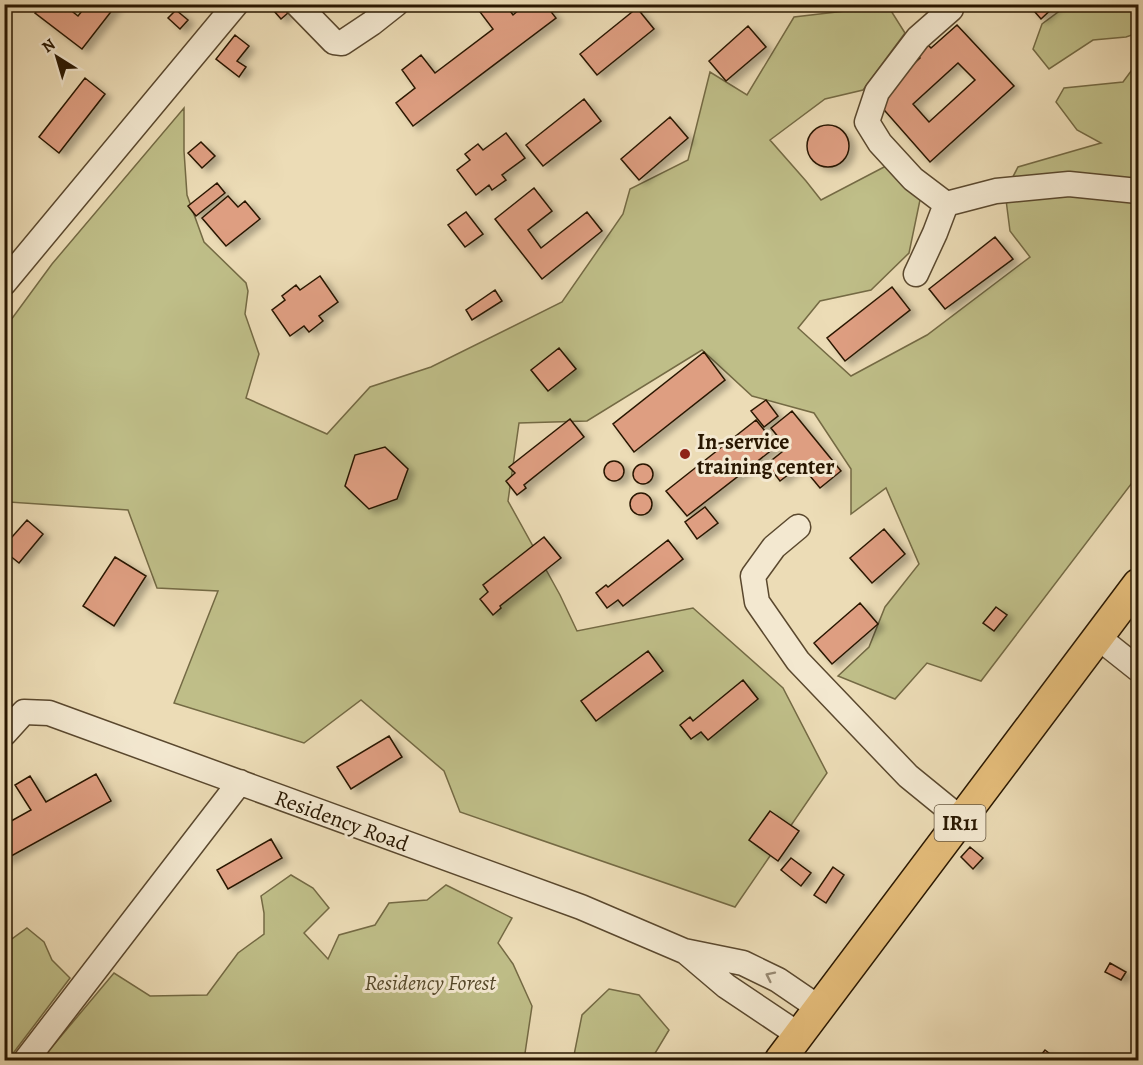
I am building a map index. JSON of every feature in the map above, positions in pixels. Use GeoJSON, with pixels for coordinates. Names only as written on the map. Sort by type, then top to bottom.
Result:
{"type":"FeatureCollection","features":[{"type":"Feature","properties":{"kind":"main road","name":"IR11"},"geometry":{"type":"LineString","coordinates":[[780,1060],[1138,584]]}},
{"type":"Feature","properties":{"kind":"street"},"geometry":{"type":"LineString","coordinates":[[4,283],[236,4]]}},
{"type":"Feature","properties":{"kind":"street"},"geometry":{"type":"LineString","coordinates":[[297,4],[334,42],[342,44],[396,4]]}},
{"type":"Feature","properties":{"kind":"street"},"geometry":{"type":"LineString","coordinates":[[946,204],[914,179],[880,143],[867,122],[877,92],[918,38],[951,9]]}},
{"type":"Feature","properties":{"kind":"street"},"geometry":{"type":"LineString","coordinates":[[946,204],[996,191],[1069,183],[1138,191]]}},
{"type":"Feature","properties":{"kind":"street"},"geometry":{"type":"LineString","coordinates":[[916,274],[946,204]]}},
{"type":"Feature","properties":{"kind":"street"},"geometry":{"type":"LineString","coordinates":[[798,527],[774,547],[753,576],[757,602],[798,661],[908,776],[962,820]]}},
{"type":"Feature","properties":{"kind":"street"},"geometry":{"type":"LineString","coordinates":[[1099,638],[1138,669]]}},
{"type":"Feature","properties":{"kind":"street","name":"Residency Road"},"geometry":{"type":"LineString","coordinates":[[4,734],[24,712],[49,713],[581,907],[684,951],[743,963],[778,980],[819,1008]]}},
{"type":"Feature","properties":{"kind":"street"},"geometry":{"type":"LineString","coordinates":[[26,1060],[240,782]]}},
{"type":"Feature","properties":{"kind":"street","name":"Residency Road"},"geometry":{"type":"LineString","coordinates":[[684,951],[726,986],[799,1035]]}},
{"type":"Feature","properties":{"kind":"green space"},"geometry":{"type":"Polygon","coordinates":[[[1069,4],[1138,5],[1138,33],[1126,37],[1093,40],[1049,69],[1033,49],[1042,24],[1069,4]]]}},
{"type":"Feature","properties":{"kind":"green space"},"geometry":{"type":"Polygon","coordinates":[[[888,6],[905,33],[863,90],[825,99],[770,140],[821,200],[886,166],[920,200],[909,253],[871,290],[820,301],[798,328],[851,376],[927,335],[1030,257],[1010,231],[1005,192],[1018,167],[1101,143],[1077,130],[1056,102],[1064,88],[1123,82],[1137,63],[1138,475],[981,681],[927,663],[895,699],[838,676],[869,647],[885,607],[919,564],[886,488],[851,514],[851,469],[814,413],[752,396],[702,350],[587,421],[519,423],[508,501],[560,595],[577,631],[693,608],[783,688],[827,773],[735,907],[460,812],[444,771],[361,700],[304,743],[174,703],[218,591],[157,588],[128,510],[9,502],[5,511],[5,328],[52,264],[184,108],[187,195],[204,242],[246,283],[248,291],[245,314],[259,354],[246,398],[327,434],[370,387],[431,367],[562,302],[623,214],[630,189],[688,160],[710,72],[747,95],[794,17],[888,6]]]}},
{"type":"Feature","properties":{"kind":"green space","name":"Residency Forest"},"geometry":{"type":"Polygon","coordinates":[[[291,875],[313,888],[329,908],[304,933],[328,959],[339,935],[375,925],[389,903],[427,900],[446,885],[512,918],[498,943],[513,964],[532,1006],[524,1060],[41,1060],[114,973],[150,996],[207,995],[238,953],[264,934],[261,896],[291,875]]]}},
{"type":"Feature","properties":{"kind":"green space"},"geometry":{"type":"Polygon","coordinates":[[[27,928],[44,942],[52,960],[70,978],[8,1060],[5,1060],[5,944],[27,928]]]}},
{"type":"Feature","properties":{"kind":"green space"},"geometry":{"type":"Polygon","coordinates":[[[609,989],[639,995],[669,1030],[651,1060],[573,1060],[582,1015],[609,989]]]}},
{"type":"Feature","properties":{"kind":"building"},"geometry":{"type":"Polygon","coordinates":[[[42,4],[71,4],[68,8],[78,16],[86,6],[84,4],[117,4],[82,49],[35,13],[42,4]]]}},
{"type":"Feature","properties":{"kind":"building"},"geometry":{"type":"Polygon","coordinates":[[[490,4],[505,4],[513,15],[526,4],[545,4],[556,18],[413,126],[396,103],[415,88],[402,70],[421,55],[435,73],[493,29],[480,12],[490,4]]]}},
{"type":"Feature","properties":{"kind":"building"},"geometry":{"type":"Polygon","coordinates":[[[1028,4],[1057,4],[1041,19],[1028,4]]]}},
{"type":"Feature","properties":{"kind":"building"},"geometry":{"type":"Polygon","coordinates":[[[282,5],[288,13],[281,19],[274,11],[282,5]]]}},
{"type":"Feature","properties":{"kind":"building"},"geometry":{"type":"Polygon","coordinates":[[[637,8],[654,29],[597,75],[580,54],[637,8]]]}},
{"type":"Feature","properties":{"kind":"building"},"geometry":{"type":"Polygon","coordinates":[[[176,10],[188,20],[180,29],[168,18],[176,10]]]}},
{"type":"Feature","properties":{"kind":"building"},"geometry":{"type":"Polygon","coordinates":[[[957,25],[1014,86],[930,162],[878,103],[893,83],[920,58],[915,53],[926,43],[931,48],[957,25]],[[958,63],[913,104],[929,122],[975,80],[958,63]]]}},
{"type":"Feature","properties":{"kind":"building"},"geometry":{"type":"Polygon","coordinates":[[[748,26],[766,47],[726,81],[709,61],[748,26]]]}},
{"type":"Feature","properties":{"kind":"building"},"geometry":{"type":"Polygon","coordinates":[[[235,35],[249,46],[237,61],[246,67],[239,77],[216,59],[235,35]]]}},
{"type":"Feature","properties":{"kind":"building"},"geometry":{"type":"Polygon","coordinates":[[[85,78],[105,94],[59,153],[39,137],[85,78]]]}},
{"type":"Feature","properties":{"kind":"building"},"geometry":{"type":"Polygon","coordinates":[[[584,99],[601,121],[543,166],[526,145],[584,99]]]}},
{"type":"Feature","properties":{"kind":"building"},"geometry":{"type":"Polygon","coordinates":[[[670,117],[688,138],[639,180],[621,159],[670,117]]]}},
{"type":"Feature","properties":{"kind":"building"},"geometry":{"type":"Polygon","coordinates":[[[828,125],[843,131],[849,146],[843,161],[828,167],[813,161],[807,146],[813,131],[828,125]]]}},
{"type":"Feature","properties":{"kind":"building"},"geometry":{"type":"Polygon","coordinates":[[[506,133],[525,158],[502,175],[506,180],[492,190],[489,185],[476,195],[457,170],[470,160],[465,154],[478,144],[483,150],[506,133]]]}},
{"type":"Feature","properties":{"kind":"building"},"geometry":{"type":"Polygon","coordinates":[[[201,142],[215,156],[202,168],[188,153],[201,142]]]}},
{"type":"Feature","properties":{"kind":"building"},"geometry":{"type":"Polygon","coordinates":[[[217,183],[225,193],[196,216],[188,206],[217,183]]]}},
{"type":"Feature","properties":{"kind":"building"},"geometry":{"type":"Polygon","coordinates":[[[534,188],[552,211],[528,230],[541,248],[587,212],[602,231],[542,279],[495,219],[534,188]]]}},
{"type":"Feature","properties":{"kind":"building"},"geometry":{"type":"Polygon","coordinates":[[[228,196],[238,207],[245,201],[260,219],[226,246],[202,218],[228,196]]]}},
{"type":"Feature","properties":{"kind":"building"},"geometry":{"type":"Polygon","coordinates":[[[466,212],[483,234],[465,247],[448,225],[466,212]]]}},
{"type":"Feature","properties":{"kind":"building"},"geometry":{"type":"Polygon","coordinates":[[[995,237],[1013,259],[945,309],[929,289],[995,237]]]}},
{"type":"Feature","properties":{"kind":"building"},"geometry":{"type":"Polygon","coordinates":[[[320,276],[338,302],[319,316],[323,321],[309,332],[304,326],[290,336],[272,310],[285,300],[282,296],[296,285],[300,290],[320,276]]]}},
{"type":"Feature","properties":{"kind":"building"},"geometry":{"type":"Polygon","coordinates":[[[892,287],[910,310],[845,361],[827,338],[892,287]]]}},
{"type":"Feature","properties":{"kind":"building"},"geometry":{"type":"Polygon","coordinates":[[[495,290],[502,301],[472,320],[466,310],[495,290]]]}},
{"type":"Feature","properties":{"kind":"building"},"geometry":{"type":"Polygon","coordinates":[[[559,348],[576,369],[548,391],[531,370],[559,348]]]}},
{"type":"Feature","properties":{"kind":"building"},"geometry":{"type":"Polygon","coordinates":[[[704,352],[725,380],[634,452],[613,424],[704,352]]]}},
{"type":"Feature","properties":{"kind":"building"},"geometry":{"type":"Polygon","coordinates":[[[766,400],[778,416],[764,427],[751,411],[766,400]]]}},
{"type":"Feature","properties":{"kind":"building"},"geometry":{"type":"Polygon","coordinates":[[[792,411],[841,471],[820,488],[801,465],[780,481],[767,464],[787,448],[771,428],[792,411]]]}},
{"type":"Feature","properties":{"kind":"building"},"geometry":{"type":"Polygon","coordinates":[[[570,419],[584,437],[524,485],[526,488],[517,495],[506,481],[515,473],[509,467],[570,419]]]}},
{"type":"Feature","properties":{"kind":"building"},"geometry":{"type":"Polygon","coordinates":[[[756,420],[777,446],[687,516],[666,491],[756,420]]]}},
{"type":"Feature","properties":{"kind":"building"},"geometry":{"type":"Polygon","coordinates":[[[385,447],[408,469],[397,499],[369,509],[345,486],[355,455],[385,447]]]}},
{"type":"Feature","properties":{"kind":"building"},"geometry":{"type":"Polygon","coordinates":[[[610,461],[618,461],[624,467],[624,475],[618,481],[610,481],[604,475],[604,467],[610,461]]]}},
{"type":"Feature","properties":{"kind":"building"},"geometry":{"type":"Polygon","coordinates":[[[639,464],[647,464],[653,470],[653,478],[647,484],[639,484],[633,478],[633,470],[639,464]]]}},
{"type":"Feature","properties":{"kind":"building"},"geometry":{"type":"Polygon","coordinates":[[[641,493],[649,496],[652,504],[649,512],[641,515],[633,512],[630,504],[633,496],[641,493]]]}},
{"type":"Feature","properties":{"kind":"building"},"geometry":{"type":"Polygon","coordinates":[[[705,507],[718,523],[697,539],[685,522],[705,507]]]}},
{"type":"Feature","properties":{"kind":"building"},"geometry":{"type":"Polygon","coordinates":[[[27,520],[43,534],[19,563],[4,551],[4,546],[27,520]]]}},
{"type":"Feature","properties":{"kind":"building"},"geometry":{"type":"Polygon","coordinates":[[[884,529],[905,554],[872,583],[850,558],[884,529]]]}},
{"type":"Feature","properties":{"kind":"building"},"geometry":{"type":"Polygon","coordinates":[[[544,537],[561,558],[500,606],[501,608],[493,615],[480,599],[488,592],[483,585],[544,537]]]}},
{"type":"Feature","properties":{"kind":"building"},"geometry":{"type":"Polygon","coordinates":[[[668,540],[683,559],[623,606],[618,600],[607,608],[596,593],[606,585],[608,587],[668,540]]]}},
{"type":"Feature","properties":{"kind":"building"},"geometry":{"type":"Polygon","coordinates":[[[115,557],[146,576],[114,626],[83,606],[115,557]]]}},
{"type":"Feature","properties":{"kind":"building"},"geometry":{"type":"Polygon","coordinates":[[[860,603],[878,624],[832,664],[814,643],[860,603]]]}},
{"type":"Feature","properties":{"kind":"building"},"geometry":{"type":"Polygon","coordinates":[[[996,607],[1007,615],[994,631],[983,623],[996,607]]]}},
{"type":"Feature","properties":{"kind":"building"},"geometry":{"type":"Polygon","coordinates":[[[648,651],[663,671],[596,721],[581,701],[648,651]]]}},
{"type":"Feature","properties":{"kind":"building"},"geometry":{"type":"Polygon","coordinates":[[[743,680],[758,699],[708,740],[701,732],[691,739],[680,725],[690,717],[693,721],[743,680]]]}},
{"type":"Feature","properties":{"kind":"building"},"geometry":{"type":"Polygon","coordinates":[[[389,736],[402,757],[351,789],[337,767],[389,736]]]}},
{"type":"Feature","properties":{"kind":"building"},"geometry":{"type":"Polygon","coordinates":[[[96,774],[111,801],[4,860],[4,825],[31,810],[15,785],[30,776],[46,802],[96,774]]]}},
{"type":"Feature","properties":{"kind":"building"},"geometry":{"type":"Polygon","coordinates":[[[770,811],[799,831],[778,861],[749,840],[770,811]]]}},
{"type":"Feature","properties":{"kind":"building"},"geometry":{"type":"Polygon","coordinates":[[[271,839],[282,858],[228,889],[217,870],[271,839]]]}},
{"type":"Feature","properties":{"kind":"building"},"geometry":{"type":"Polygon","coordinates":[[[970,847],[983,858],[973,869],[961,857],[970,847]]]}},
{"type":"Feature","properties":{"kind":"building"},"geometry":{"type":"Polygon","coordinates":[[[791,858],[811,873],[801,886],[781,870],[791,858]]]}},
{"type":"Feature","properties":{"kind":"building"},"geometry":{"type":"Polygon","coordinates":[[[833,867],[844,875],[826,903],[814,895],[833,867]]]}},
{"type":"Feature","properties":{"kind":"building"},"geometry":{"type":"Polygon","coordinates":[[[1110,963],[1126,972],[1121,980],[1105,972],[1110,963]]]}},
{"type":"Feature","properties":{"kind":"building"},"geometry":{"type":"Polygon","coordinates":[[[1045,1050],[1058,1060],[1037,1060],[1045,1050]]]}},
{"type":"Feature","properties":{"kind":"place","name":"In-service training center"},"geometry":{"type":"Point","coordinates":[685,454]}}]}
